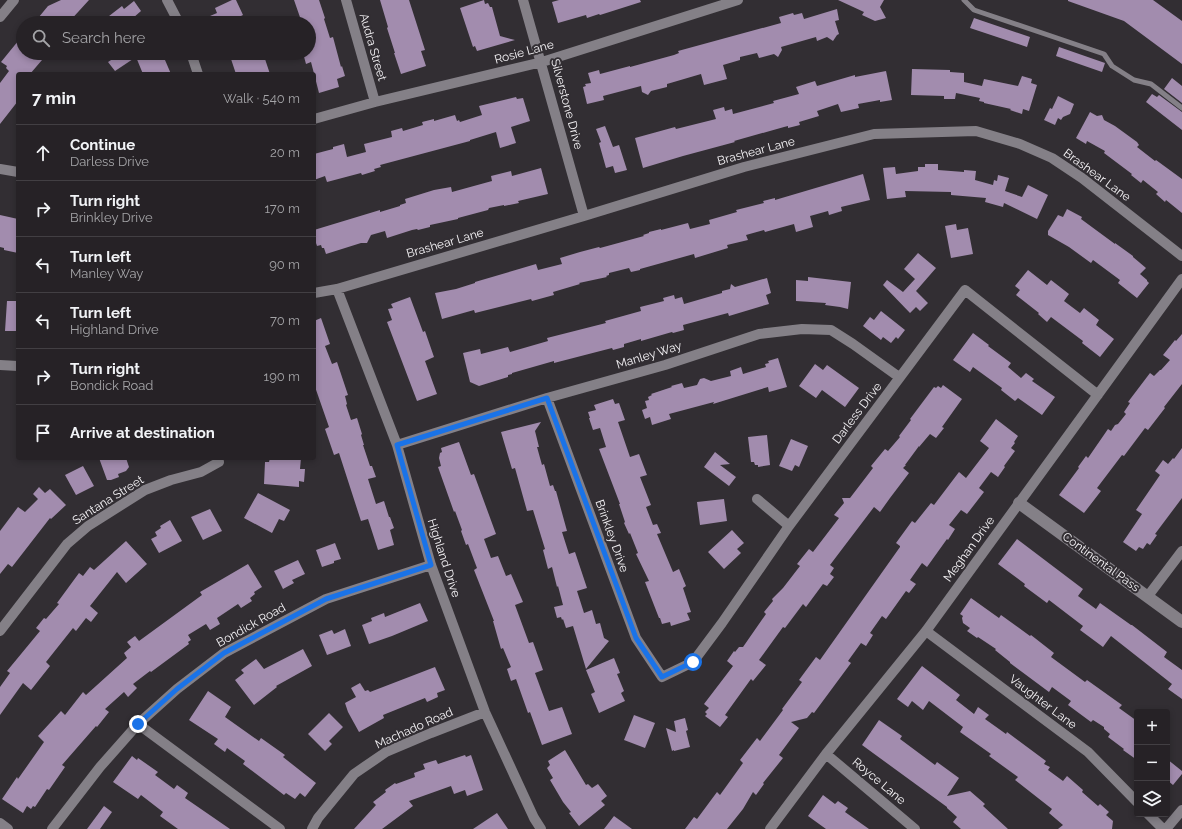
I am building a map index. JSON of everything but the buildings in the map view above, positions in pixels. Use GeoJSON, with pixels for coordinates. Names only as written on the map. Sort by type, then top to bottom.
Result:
{"type":"FeatureCollection","features":[{"type":"Feature","properties":{"kind":"street"},"geometry":{"type":"LineString","coordinates":[[0,17],[14,0]]}},
{"type":"Feature","properties":{"kind":"street"},"geometry":{"type":"LineString","coordinates":[[167,0],[175,16]]}},
{"type":"Feature","properties":{"kind":"street","name":"Audra Street"},"geometry":{"type":"LineString","coordinates":[[346,0],[375,102]]}},
{"type":"Feature","properties":{"kind":"street","name":"Silverstone Drive"},"geometry":{"type":"LineString","coordinates":[[524,0],[584,216]]}},
{"type":"Feature","properties":{"kind":"street","name":"Rosie Lane"},"geometry":{"type":"LineString","coordinates":[[316,118],[375,102],[542,62],[738,0]]}},
{"type":"Feature","properties":{"kind":"street"},"geometry":{"type":"LineString","coordinates":[[193,60],[197,72]]}},
{"type":"Feature","properties":{"kind":"street","name":"Brashear Lane"},"geometry":{"type":"LineString","coordinates":[[316,293],[337,289],[744,167],[874,134],[976,131],[1020,144],[1052,158],[1082,178],[1182,256]]}},
{"type":"Feature","properties":{"kind":"street"},"geometry":{"type":"LineString","coordinates":[[0,169],[16,172]]}},
{"type":"Feature","properties":{"kind":"street","name":"Meghan Drive"},"geometry":{"type":"LineString","coordinates":[[770,829],[826,754],[926,631],[1182,279]]}},
{"type":"Feature","properties":{"kind":"street","name":"Highland Drive"},"geometry":{"type":"LineString","coordinates":[[337,289],[397,445],[431,565],[485,712],[534,818],[541,829]]}},
{"type":"Feature","properties":{"kind":"street","name":"Darless Drive"},"geometry":{"type":"LineString","coordinates":[[662,677],[693,662],[722,624],[789,526],[965,290],[1098,395]]}},
{"type":"Feature","properties":{"kind":"street","name":"Manley Way"},"geometry":{"type":"LineString","coordinates":[[397,445],[547,398],[665,365],[759,334],[802,329],[831,330],[899,377]]}},
{"type":"Feature","properties":{"kind":"street"},"geometry":{"type":"LineString","coordinates":[[0,365],[16,366]]}},
{"type":"Feature","properties":{"kind":"street","name":"Brinkley Drive"},"geometry":{"type":"LineString","coordinates":[[547,398],[636,638],[662,677]]}},
{"type":"Feature","properties":{"kind":"street","name":"Santana Street"},"geometry":{"type":"LineString","coordinates":[[0,631],[67,544],[88,526],[145,490],[171,480],[201,472],[219,462],[218,460]]}},
{"type":"Feature","properties":{"kind":"street"},"geometry":{"type":"LineString","coordinates":[[757,500],[789,526]]}},
{"type":"Feature","properties":{"kind":"street","name":"Continental Pass"},"geometry":{"type":"LineString","coordinates":[[1020,502],[1182,622]]}},
{"type":"Feature","properties":{"kind":"street"},"geometry":{"type":"LineString","coordinates":[[1148,596],[1182,551]]}},
{"type":"Feature","properties":{"kind":"street","name":"Bondick Road"},"geometry":{"type":"LineString","coordinates":[[52,829],[100,767],[138,724],[177,689],[224,653],[326,599],[431,565]]}},
{"type":"Feature","properties":{"kind":"street","name":"Vaughter Lane"},"geometry":{"type":"LineString","coordinates":[[926,631],[1088,752],[1134,799]]}},
{"type":"Feature","properties":{"kind":"street","name":"Machado Road"},"geometry":{"type":"LineString","coordinates":[[312,829],[318,818],[354,774],[386,752],[485,712]]}},
{"type":"Feature","properties":{"kind":"street"},"geometry":{"type":"LineString","coordinates":[[138,724],[280,829]]}},
{"type":"Feature","properties":{"kind":"street","name":"Royce Lane"},"geometry":{"type":"LineString","coordinates":[[826,754],[915,829]]}},
{"type":"Feature","properties":{"kind":"street"},"geometry":{"type":"LineString","coordinates":[[1151,817],[1164,829],[1182,810]]}},
{"type":"Feature","properties":{"kind":"street"},"geometry":{"type":"LineString","coordinates":[[0,823],[8,829]]}},
{"type":"Feature","properties":{"kind":"lane"},"geometry":{"type":"LineString","coordinates":[[964,0],[974,10],[1104,54],[1112,66],[1134,80],[1151,84],[1182,108]]}},
{"type":"Feature","properties":{"kind":"route"},"geometry":{"type":"LineString","coordinates":[[138,724],[177,689],[224,653],[326,599],[431,565],[397,445],[547,398],[636,638],[662,677],[693,662]]}}]}
